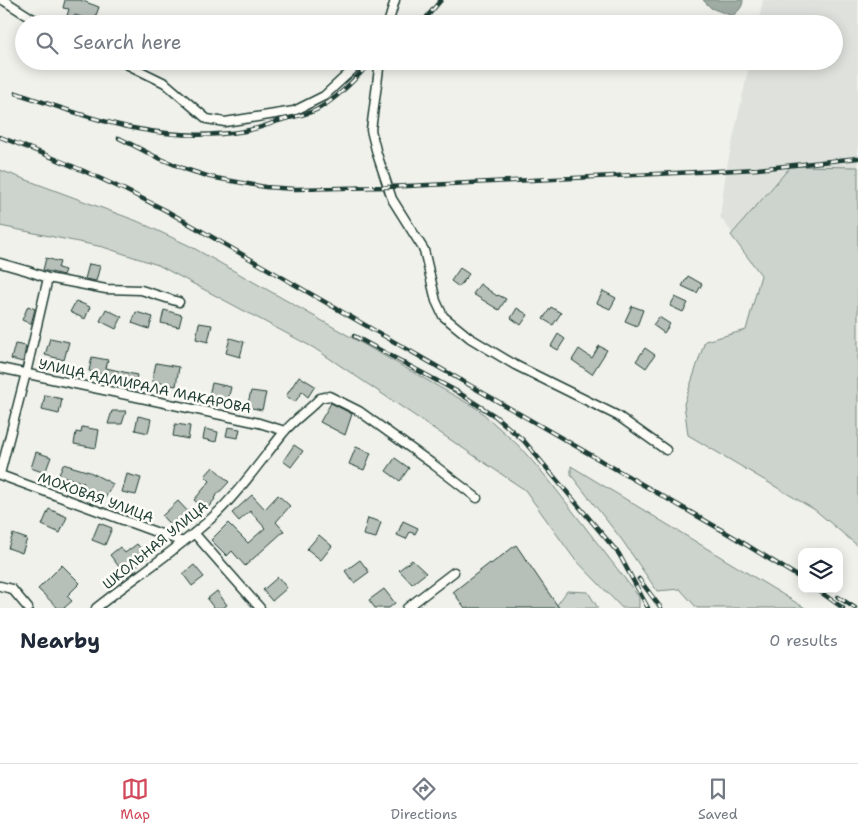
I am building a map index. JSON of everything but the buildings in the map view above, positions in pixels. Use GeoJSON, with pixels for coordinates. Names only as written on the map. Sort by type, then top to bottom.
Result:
{"type":"FeatureCollection","features":[{"type":"Feature","properties":{"kind":"street"},"geometry":{"type":"LineString","coordinates":[[3,0],[27,15]]}},
{"type":"Feature","properties":{"kind":"street"},"geometry":{"type":"LineString","coordinates":[[391,15],[395,0]]}},
{"type":"Feature","properties":{"kind":"street"},"geometry":{"type":"LineString","coordinates":[[138,70],[165,83],[207,119],[225,122],[294,111],[324,96],[352,70]]}},
{"type":"Feature","properties":{"kind":"street"},"geometry":{"type":"LineString","coordinates":[[379,70],[371,130],[377,154],[392,199],[424,250],[436,301],[442,316],[470,338],[515,365],[618,416],[666,450]]}},
{"type":"Feature","properties":{"kind":"street"},"geometry":{"type":"LineString","coordinates":[[0,263],[48,278],[106,289],[141,290],[179,302]]}},
{"type":"Feature","properties":{"kind":"street"},"geometry":{"type":"LineString","coordinates":[[0,475],[48,278]]}},
{"type":"Feature","properties":{"kind":"street","name":"УЛИЦА АДМИРАЛА МАКАРОВА"},"geometry":{"type":"LineString","coordinates":[[0,368],[285,430]]}},
{"type":"Feature","properties":{"kind":"street","name":"ШКОЛЬНАЯ УЛИЦА"},"geometry":{"type":"LineString","coordinates":[[96,608],[183,542],[217,513],[250,476],[285,430],[320,398],[328,396],[359,411],[477,498]]}},
{"type":"Feature","properties":{"kind":"street","name":"МОХОВАЯ УЛИЦА"},"geometry":{"type":"LineString","coordinates":[[0,475],[183,542]]}},
{"type":"Feature","properties":{"kind":"street"},"geometry":{"type":"LineString","coordinates":[[194,533],[260,608]]}},
{"type":"Feature","properties":{"kind":"street"},"geometry":{"type":"LineString","coordinates":[[407,608],[454,572]]}},
{"type":"Feature","properties":{"kind":"street"},"geometry":{"type":"LineString","coordinates":[[0,586],[12,589],[28,608]]}},
{"type":"Feature","properties":{"kind":"shaded area"},"geometry":{"type":"Polygon","coordinates":[[[703,0],[743,0],[740,9],[733,15],[711,8],[703,0]]]}},
{"type":"Feature","properties":{"kind":"shaded area"},"geometry":{"type":"Polygon","coordinates":[[[763,0],[858,0],[858,378],[832,362],[720,217],[726,171],[748,70],[843,70],[843,15],[760,15],[763,0]]]}},
{"type":"Feature","properties":{"kind":"shaded area"},"geometry":{"type":"Polygon","coordinates":[[[791,166],[858,167],[858,546],[815,510],[688,435],[684,404],[705,341],[746,330],[761,275],[731,235],[791,166]]]}},
{"type":"Feature","properties":{"kind":"shaded area"},"geometry":{"type":"Polygon","coordinates":[[[0,170],[137,221],[190,246],[478,409],[519,446],[548,479],[639,597],[639,608],[622,608],[573,557],[525,490],[314,348],[158,265],[103,247],[0,226],[0,170]]]}},
{"type":"Feature","properties":{"kind":"shaded area"},"geometry":{"type":"Polygon","coordinates":[[[571,466],[805,608],[697,608],[680,589],[657,591],[622,540],[571,475],[571,466]]]}},
{"type":"Feature","properties":{"kind":"shaded area"},"geometry":{"type":"Polygon","coordinates":[[[567,591],[588,592],[598,608],[559,608],[557,605],[567,591]]]}},
{"type":"Feature","properties":{"kind":"railway"},"geometry":{"type":"LineString","coordinates":[[428,15],[441,0]]}},
{"type":"Feature","properties":{"kind":"railway"},"geometry":{"type":"LineString","coordinates":[[16,93],[73,112],[128,127],[184,135],[214,134],[249,130],[314,111],[340,93],[363,70]]}},
{"type":"Feature","properties":{"kind":"railway"},"geometry":{"type":"LineString","coordinates":[[0,137],[84,171],[165,210],[732,536],[798,577]]}},
{"type":"Feature","properties":{"kind":"railway"},"geometry":{"type":"LineString","coordinates":[[119,138],[154,156],[210,177],[265,187],[295,189],[387,187],[758,169],[858,158]]}},
{"type":"Feature","properties":{"kind":"railway"},"geometry":{"type":"LineString","coordinates":[[354,336],[456,391],[495,416],[524,441],[619,554],[648,608]]}},
{"type":"Feature","properties":{"kind":"railway"},"geometry":{"type":"LineString","coordinates":[[639,579],[661,608]]}},
{"type":"Feature","properties":{"kind":"railway"},"geometry":{"type":"LineString","coordinates":[[822,593],[843,608]]}},
{"type":"Feature","properties":{"kind":"railway"},"geometry":{"type":"LineString","coordinates":[[838,597],[855,608]]}}]}
